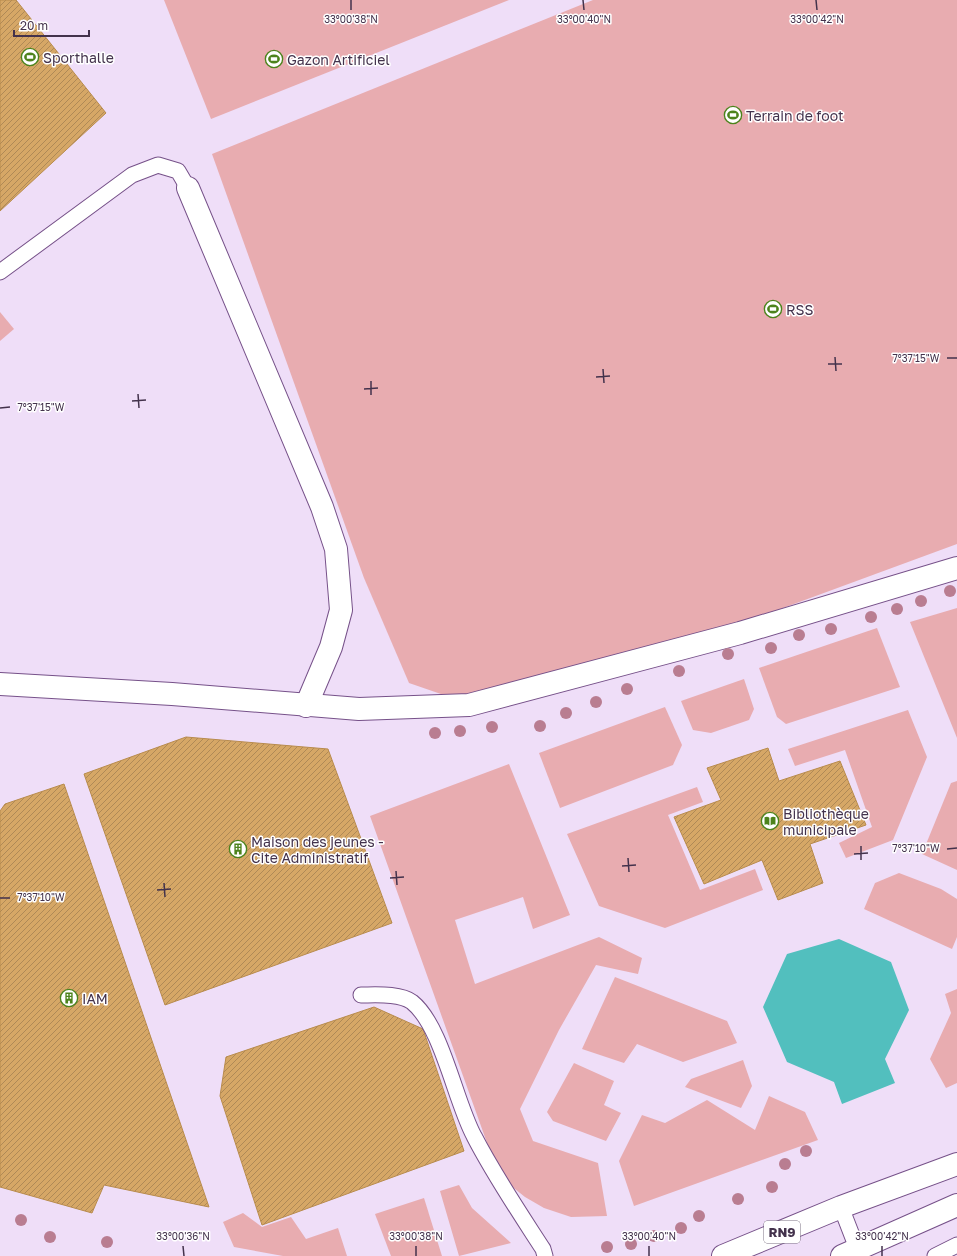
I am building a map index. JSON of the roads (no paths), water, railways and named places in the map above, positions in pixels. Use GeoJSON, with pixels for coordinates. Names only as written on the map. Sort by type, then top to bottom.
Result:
{"type":"FeatureCollection","features":[{"type":"Feature","properties":{"kind":"street"},"geometry":{"type":"LineString","coordinates":[[188,188],[322,507],[336,549],[341,610],[331,647],[306,706]]}},
{"type":"Feature","properties":{"kind":"street"},"geometry":{"type":"LineString","coordinates":[[0,684],[172,694],[359,710],[470,705],[740,633],[957,568]]}},
{"type":"Feature","properties":{"kind":"street","name":"RN9"},"geometry":{"type":"LineString","coordinates":[[723,1256],[841,1207],[956,1167]]}},
{"type":"Feature","properties":{"kind":"street"},"geometry":{"type":"LineString","coordinates":[[853,1254],[957,1205]]}},
{"type":"Feature","properties":{"kind":"lane"},"geometry":{"type":"LineString","coordinates":[[0,272],[132,175],[158,165],[178,171],[188,188]]}},
{"type":"Feature","properties":{"kind":"lane"},"geometry":{"type":"LineString","coordinates":[[362,995],[390,995],[411,1002],[430,1024],[473,1134],[512,1202],[543,1249],[545,1256]]}},
{"type":"Feature","properties":{"kind":"lane"},"geometry":{"type":"LineString","coordinates":[[841,1207],[853,1254]]}},
{"type":"Feature","properties":{"kind":"lane"},"geometry":{"type":"LineString","coordinates":[[935,1256],[957,1245]]}},
{"type":"Feature","properties":{"kind":"place","name":"Sporthalle"},"geometry":{"type":"Point","coordinates":[30,57]}},
{"type":"Feature","properties":{"kind":"place","name":"Gazon Artificiel"},"geometry":{"type":"Point","coordinates":[274,59]}},
{"type":"Feature","properties":{"kind":"place","name":"Terrain de foot"},"geometry":{"type":"Point","coordinates":[733,115]}},
{"type":"Feature","properties":{"kind":"place","name":"RSS"},"geometry":{"type":"Point","coordinates":[773,309]}},
{"type":"Feature","properties":{"kind":"place","name":"Bibliothèque municipale"},"geometry":{"type":"Point","coordinates":[770,821]}},
{"type":"Feature","properties":{"kind":"place","name":"Maison des jeunes - Cite Administratif"},"geometry":{"type":"Point","coordinates":[238,849]}},
{"type":"Feature","properties":{"kind":"place","name":"IAM"},"geometry":{"type":"Point","coordinates":[69,998]}}]}
